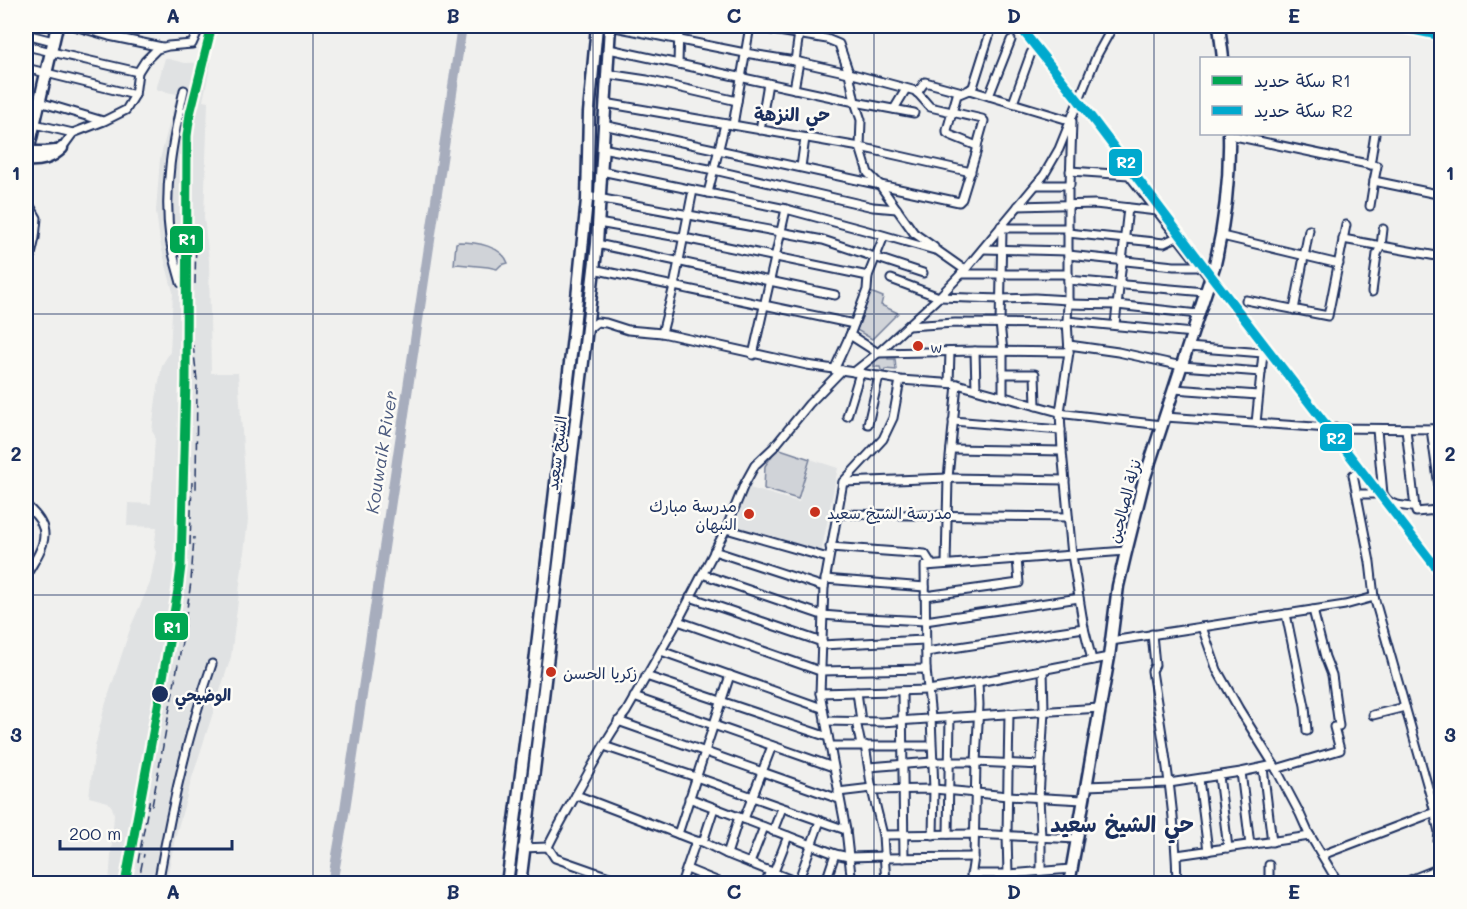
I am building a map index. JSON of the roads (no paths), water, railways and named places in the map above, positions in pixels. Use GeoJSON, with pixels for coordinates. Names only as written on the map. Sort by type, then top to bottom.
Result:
{"type":"FeatureCollection","features":[{"type":"Feature","properties":{"kind":"main road"},"geometry":{"type":"LineString","coordinates":[[57,26],[39,101],[30,123],[26,156],[62,148]]}},
{"type":"Feature","properties":{"kind":"main road","name":"الشيخ سعيد"},"geometry":{"type":"LineString","coordinates":[[507,884],[573,337],[587,196],[589,113],[597,26]]}},
{"type":"Feature","properties":{"kind":"main road","name":"الشيخ سعيد"},"geometry":{"type":"LineString","coordinates":[[520,884],[597,244],[610,26]]}},
{"type":"Feature","properties":{"kind":"main road"},"geometry":{"type":"LineString","coordinates":[[1219,26],[1223,57]]}},
{"type":"Feature","properties":{"kind":"main road","name":"نزلة الصالحين"},"geometry":{"type":"LineString","coordinates":[[1069,884],[1109,657],[1118,586],[1144,480],[1205,292],[1211,280],[1222,236],[1227,194],[1229,135]]}},
{"type":"Feature","properties":{"kind":"main road"},"geometry":{"type":"LineString","coordinates":[[573,337],[585,334]]}},
{"type":"Feature","properties":{"kind":"street"},"geometry":{"type":"LineString","coordinates":[[74,26],[162,47],[192,44],[198,26]]}},
{"type":"Feature","properties":{"kind":"street"},"geometry":{"type":"LineString","coordinates":[[603,125],[958,202],[962,199],[984,121],[930,107],[917,93],[849,73],[610,26]]}},
{"type":"Feature","properties":{"kind":"street"},"geometry":{"type":"LineString","coordinates":[[678,64],[679,26]]}},
{"type":"Feature","properties":{"kind":"street"},"geometry":{"type":"LineString","coordinates":[[733,125],[749,26],[827,39],[839,44],[849,73],[861,120],[860,147],[868,173],[879,184],[915,233],[963,272],[1068,277],[1205,292]]}},
{"type":"Feature","properties":{"kind":"street"},"geometry":{"type":"LineString","coordinates":[[794,89],[800,26]]}},
{"type":"Feature","properties":{"kind":"street"},"geometry":{"type":"LineString","coordinates":[[819,37],[820,26]]}},
{"type":"Feature","properties":{"kind":"street"},"geometry":{"type":"LineString","coordinates":[[847,416],[857,372],[963,272],[1044,175],[1072,121],[1098,55],[1113,26]]}},
{"type":"Feature","properties":{"kind":"street"},"geometry":{"type":"LineString","coordinates":[[977,146],[947,133],[957,94],[973,87],[990,33]]}},
{"type":"Feature","properties":{"kind":"street"},"geometry":{"type":"LineString","coordinates":[[26,34],[52,47],[138,72]]}},
{"type":"Feature","properties":{"kind":"street"},"geometry":{"type":"LineString","coordinates":[[990,96],[1011,40]]}},
{"type":"Feature","properties":{"kind":"street"},"geometry":{"type":"LineString","coordinates":[[26,46],[52,47]]}},
{"type":"Feature","properties":{"kind":"street"},"geometry":{"type":"LineString","coordinates":[[62,148],[73,133],[126,110],[135,95],[138,72],[145,61],[162,47]]}},
{"type":"Feature","properties":{"kind":"street"},"geometry":{"type":"LineString","coordinates":[[609,49],[914,113]]}},
{"type":"Feature","properties":{"kind":"street"},"geometry":{"type":"LineString","coordinates":[[1013,104],[1031,53]]}},
{"type":"Feature","properties":{"kind":"street"},"geometry":{"type":"LineString","coordinates":[[26,68],[135,95]]}},
{"type":"Feature","properties":{"kind":"street"},"geometry":{"type":"LineString","coordinates":[[607,74],[647,80],[737,101]]}},
{"type":"Feature","properties":{"kind":"street"},"geometry":{"type":"LineString","coordinates":[[917,93],[925,82],[990,96],[1072,121]]}},
{"type":"Feature","properties":{"kind":"street"},"geometry":{"type":"LineString","coordinates":[[760,130],[768,83]]}},
{"type":"Feature","properties":{"kind":"street"},"geometry":{"type":"LineString","coordinates":[[894,109],[906,89]]}},
{"type":"Feature","properties":{"kind":"street"},"geometry":{"type":"LineString","coordinates":[[181,283],[170,239],[167,208],[170,160],[184,90]]}},
{"type":"Feature","properties":{"kind":"street"},"geometry":{"type":"LineString","coordinates":[[26,98],[104,121]]}},
{"type":"Feature","properties":{"kind":"street"},"geometry":{"type":"LineString","coordinates":[[605,103],[860,147],[970,172]]}},
{"type":"Feature","properties":{"kind":"street"},"geometry":{"type":"LineString","coordinates":[[1072,121],[1070,185],[1068,185],[1067,322],[1069,349],[1060,412],[1072,555],[1084,628],[1092,660]]}},
{"type":"Feature","properties":{"kind":"street"},"geometry":{"type":"LineString","coordinates":[[30,123],[73,133]]}},
{"type":"Feature","properties":{"kind":"street"},"geometry":{"type":"LineString","coordinates":[[708,193],[724,124]]}},
{"type":"Feature","properties":{"kind":"street"},"geometry":{"type":"LineString","coordinates":[[1234,135],[1377,167],[1370,206]]}},
{"type":"Feature","properties":{"kind":"street"},"geometry":{"type":"LineString","coordinates":[[1370,165],[1375,135]]}},
{"type":"Feature","properties":{"kind":"street"},"geometry":{"type":"LineString","coordinates":[[801,167],[805,138]]}},
{"type":"Feature","properties":{"kind":"street"},"geometry":{"type":"LineString","coordinates":[[602,148],[714,170],[873,207],[897,209]]}},
{"type":"Feature","properties":{"kind":"street"},"geometry":{"type":"LineString","coordinates":[[601,171],[786,209],[938,251]]}},
{"type":"Feature","properties":{"kind":"street"},"geometry":{"type":"LineString","coordinates":[[1070,171],[1129,175],[1211,280]]}},
{"type":"Feature","properties":{"kind":"street"},"geometry":{"type":"LineString","coordinates":[[1374,181],[1442,195]]}},
{"type":"Feature","properties":{"kind":"street"},"geometry":{"type":"LineString","coordinates":[[1036,185],[1068,185]]}},
{"type":"Feature","properties":{"kind":"street"},"geometry":{"type":"LineString","coordinates":[[662,333],[674,286],[693,189]]}},
{"type":"Feature","properties":{"kind":"street"},"geometry":{"type":"LineString","coordinates":[[587,196],[823,240],[923,273]]}},
{"type":"Feature","properties":{"kind":"street"},"geometry":{"type":"LineString","coordinates":[[26,199],[36,218],[26,292]]}},
{"type":"Feature","properties":{"kind":"street"},"geometry":{"type":"LineString","coordinates":[[1018,206],[1095,204],[1157,211]]}},
{"type":"Feature","properties":{"kind":"street"},"geometry":{"type":"LineString","coordinates":[[1115,324],[1128,208]]}},
{"type":"Feature","properties":{"kind":"street"},"geometry":{"type":"LineString","coordinates":[[753,355],[786,209]]}},
{"type":"Feature","properties":{"kind":"street"},"geometry":{"type":"LineString","coordinates":[[598,223],[684,238],[868,276]]}},
{"type":"Feature","properties":{"kind":"street"},"geometry":{"type":"LineString","coordinates":[[1246,300],[1328,316],[1346,225]]}},
{"type":"Feature","properties":{"kind":"street"},"geometry":{"type":"LineString","coordinates":[[1001,226],[1068,231],[1164,243],[1177,237]]}},
{"type":"Feature","properties":{"kind":"street"},"geometry":{"type":"LineString","coordinates":[[1001,226],[1000,323],[1003,352],[1003,397]]}},
{"type":"Feature","properties":{"kind":"street"},"geometry":{"type":"LineString","coordinates":[[1372,292],[1383,229]]}},
{"type":"Feature","properties":{"kind":"street"},"geometry":{"type":"LineString","coordinates":[[1294,310],[1309,230]]}},
{"type":"Feature","properties":{"kind":"street"},"geometry":{"type":"LineString","coordinates":[[834,370],[867,290],[868,276],[884,236]]}},
{"type":"Feature","properties":{"kind":"street"},"geometry":{"type":"LineString","coordinates":[[1222,236],[1339,264]]}},
{"type":"Feature","properties":{"kind":"street"},"geometry":{"type":"LineString","coordinates":[[1343,240],[1442,257]]}},
{"type":"Feature","properties":{"kind":"street"},"geometry":{"type":"LineString","coordinates":[[597,244],[835,295]]}},
{"type":"Feature","properties":{"kind":"street"},"geometry":{"type":"LineString","coordinates":[[983,249],[1068,253],[1122,261],[1199,266]]}},
{"type":"Feature","properties":{"kind":"street"},"geometry":{"type":"LineString","coordinates":[[594,269],[854,324]]}},
{"type":"Feature","properties":{"kind":"street"},"geometry":{"type":"LineString","coordinates":[[891,279],[939,297],[1035,298],[1198,314]]}},
{"type":"Feature","properties":{"kind":"street"},"geometry":{"type":"LineString","coordinates":[[585,334],[597,322],[606,323],[628,330],[662,333],[753,355],[834,370],[900,380],[953,384],[1060,412],[1164,421],[1256,423],[1377,430],[1442,429]]}},
{"type":"Feature","properties":{"kind":"street"},"geometry":{"type":"LineString","coordinates":[[908,326],[955,323],[1067,322],[1115,324],[1192,333]]}},
{"type":"Feature","properties":{"kind":"street"},"geometry":{"type":"LineString","coordinates":[[850,334],[878,352],[1003,352],[1069,349],[1118,352],[1182,366],[1261,372]]}},
{"type":"Feature","properties":{"kind":"street"},"geometry":{"type":"LineString","coordinates":[[1188,347],[1263,353],[1256,423]]}},
{"type":"Feature","properties":{"kind":"street"},"geometry":{"type":"LineString","coordinates":[[975,351],[976,389]]}},
{"type":"Feature","properties":{"kind":"street"},"geometry":{"type":"LineString","coordinates":[[946,564],[948,478],[953,421],[950,352]]}},
{"type":"Feature","properties":{"kind":"street"},"geometry":{"type":"LineString","coordinates":[[548,847],[618,721],[678,621],[726,529],[744,484],[755,465],[774,447],[809,404],[842,370]]}},
{"type":"Feature","properties":{"kind":"street"},"geometry":{"type":"LineString","coordinates":[[1003,374],[1035,374],[1036,406]]}},
{"type":"Feature","properties":{"kind":"street"},"geometry":{"type":"LineString","coordinates":[[868,424],[879,376]]}},
{"type":"Feature","properties":{"kind":"street"},"geometry":{"type":"LineString","coordinates":[[852,884],[846,830],[820,693],[825,583],[843,482],[883,439],[892,418],[900,380]]}},
{"type":"Feature","properties":{"kind":"street"},"geometry":{"type":"LineString","coordinates":[[1174,389],[1258,395]]}},
{"type":"Feature","properties":{"kind":"street"},"geometry":{"type":"LineString","coordinates":[[953,421],[1061,430]]}},
{"type":"Feature","properties":{"kind":"street"},"geometry":{"type":"LineString","coordinates":[[1406,429],[1415,508],[1416,512],[1420,513],[1437,510],[1440,501],[1431,429]]}},
{"type":"Feature","properties":{"kind":"street"},"geometry":{"type":"LineString","coordinates":[[1377,430],[1383,494],[1390,502],[1415,508]]}},
{"type":"Feature","properties":{"kind":"street"},"geometry":{"type":"LineString","coordinates":[[951,449],[1062,451]]}},
{"type":"Feature","properties":{"kind":"street"},"geometry":{"type":"LineString","coordinates":[[1353,475],[1370,562],[1374,597],[1437,814],[1438,841],[1442,857]]}},
{"type":"Feature","properties":{"kind":"street"},"geometry":{"type":"LineString","coordinates":[[843,482],[948,478],[1065,480]]}},
{"type":"Feature","properties":{"kind":"street"},"geometry":{"type":"LineString","coordinates":[[1357,494],[1383,494]]}},
{"type":"Feature","properties":{"kind":"street"},"geometry":{"type":"LineString","coordinates":[[26,505],[41,522],[44,533],[43,543],[26,576]]}},
{"type":"Feature","properties":{"kind":"street"},"geometry":{"type":"LineString","coordinates":[[836,514],[1068,517]]}},
{"type":"Feature","properties":{"kind":"street"},"geometry":{"type":"LineString","coordinates":[[726,529],[828,558]]}},
{"type":"Feature","properties":{"kind":"street"},"geometry":{"type":"LineString","coordinates":[[830,547],[925,554],[932,565]]}},
{"type":"Feature","properties":{"kind":"street"},"geometry":{"type":"LineString","coordinates":[[714,550],[825,583],[925,587]]}},
{"type":"Feature","properties":{"kind":"street"},"geometry":{"type":"LineString","coordinates":[[933,835],[934,789],[926,669],[925,566],[1126,551]]}},
{"type":"Feature","properties":{"kind":"street"},"geometry":{"type":"LineString","coordinates":[[925,596],[1019,583],[1017,559]]}},
{"type":"Feature","properties":{"kind":"street"},"geometry":{"type":"LineString","coordinates":[[702,574],[822,615],[925,621],[1079,598]]}},
{"type":"Feature","properties":{"kind":"street"},"geometry":{"type":"LineString","coordinates":[[690,597],[821,643],[925,640]]}},
{"type":"Feature","properties":{"kind":"street"},"geometry":{"type":"LineString","coordinates":[[1111,641],[1345,605],[1374,597]]}},
{"type":"Feature","properties":{"kind":"street"},"geometry":{"type":"LineString","coordinates":[[1086,786],[1169,783],[1199,779],[1275,767],[1341,750],[1336,726],[1332,675],[1313,610]]}},
{"type":"Feature","properties":{"kind":"street"},"geometry":{"type":"LineString","coordinates":[[1286,614],[1305,706],[1307,731]]}},
{"type":"Feature","properties":{"kind":"street"},"geometry":{"type":"LineString","coordinates":[[678,621],[820,671],[926,669]]}},
{"type":"Feature","properties":{"kind":"street"},"geometry":{"type":"LineString","coordinates":[[1202,627],[1217,670],[1275,767],[1310,836],[1339,884]]}},
{"type":"Feature","properties":{"kind":"street"},"geometry":{"type":"LineString","coordinates":[[926,652],[1084,628]]}},
{"type":"Feature","properties":{"kind":"street"},"geometry":{"type":"LineString","coordinates":[[1152,634],[1155,665],[1152,671],[1169,783],[1177,855],[1177,883],[1278,884]]}},
{"type":"Feature","properties":{"kind":"street"},"geometry":{"type":"LineString","coordinates":[[661,651],[822,708]]}},
{"type":"Feature","properties":{"kind":"street"},"geometry":{"type":"LineString","coordinates":[[820,693],[928,690],[1109,657]]}},
{"type":"Feature","properties":{"kind":"street"},"geometry":{"type":"LineString","coordinates":[[158,884],[181,769],[200,698],[212,664]]}},
{"type":"Feature","properties":{"kind":"street"},"geometry":{"type":"LineString","coordinates":[[1041,871],[1039,798],[1044,711],[1042,670]]}},
{"type":"Feature","properties":{"kind":"street"},"geometry":{"type":"LineString","coordinates":[[678,834],[730,675]]}},
{"type":"Feature","properties":{"kind":"street"},"geometry":{"type":"LineString","coordinates":[[646,676],[828,737]]}},
{"type":"Feature","properties":{"kind":"street"},"geometry":{"type":"LineString","coordinates":[[970,884],[975,834],[978,682]]}},
{"type":"Feature","properties":{"kind":"street"},"geometry":{"type":"LineString","coordinates":[[902,691],[904,858]]}},
{"type":"Feature","properties":{"kind":"street"},"geometry":{"type":"LineString","coordinates":[[857,692],[858,721],[883,835],[886,884]]}},
{"type":"Feature","properties":{"kind":"street"},"geometry":{"type":"LineString","coordinates":[[634,697],[833,767]]}},
{"type":"Feature","properties":{"kind":"street"},"geometry":{"type":"LineString","coordinates":[[1373,715],[1405,707]]}},
{"type":"Feature","properties":{"kind":"street"},"geometry":{"type":"LineString","coordinates":[[825,721],[881,722],[1100,708]]}},
{"type":"Feature","properties":{"kind":"street"},"geometry":{"type":"LineString","coordinates":[[1008,874],[1009,713]]}},
{"type":"Feature","properties":{"kind":"street"},"geometry":{"type":"LineString","coordinates":[[948,834],[950,717]]}},
{"type":"Feature","properties":{"kind":"street"},"geometry":{"type":"LineString","coordinates":[[618,721],[839,795],[872,789],[934,789],[976,794],[1083,800]]}},
{"type":"Feature","properties":{"kind":"street"},"geometry":{"type":"LineString","coordinates":[[604,746],[846,830]]}},
{"type":"Feature","properties":{"kind":"street"},"geometry":{"type":"LineString","coordinates":[[726,854],[772,746]]}},
{"type":"Feature","properties":{"kind":"street"},"geometry":{"type":"LineString","coordinates":[[830,746],[931,746]]}},
{"type":"Feature","properties":{"kind":"street"},"geometry":{"type":"LineString","coordinates":[[869,767],[932,762],[1041,765]]}},
{"type":"Feature","properties":{"kind":"street"},"geometry":{"type":"LineString","coordinates":[[1263,768],[1272,842]]}},
{"type":"Feature","properties":{"kind":"street"},"geometry":{"type":"LineString","coordinates":[[1241,772],[1250,845]]}},
{"type":"Feature","properties":{"kind":"street"},"geometry":{"type":"LineString","coordinates":[[1219,776],[1228,848]]}},
{"type":"Feature","properties":{"kind":"street"},"geometry":{"type":"LineString","coordinates":[[1199,779],[1208,851]]}},
{"type":"Feature","properties":{"kind":"street"},"geometry":{"type":"LineString","coordinates":[[576,795],[800,883],[820,821]]}},
{"type":"Feature","properties":{"kind":"street"},"geometry":{"type":"LineString","coordinates":[[689,798],[835,854],[849,857],[974,857]]}},
{"type":"Feature","properties":{"kind":"street"},"geometry":{"type":"LineString","coordinates":[[681,884],[714,808]]}},
{"type":"Feature","properties":{"kind":"street"},"geometry":{"type":"LineString","coordinates":[[773,831],[782,808]]}},
{"type":"Feature","properties":{"kind":"street"},"geometry":{"type":"LineString","coordinates":[[1322,855],[1437,814]]}},
{"type":"Feature","properties":{"kind":"street"},"geometry":{"type":"LineString","coordinates":[[750,863],[764,827]]}},
{"type":"Feature","properties":{"kind":"street"},"geometry":{"type":"LineString","coordinates":[[883,835],[975,834],[1077,838]]}},
{"type":"Feature","properties":{"kind":"street"},"geometry":{"type":"LineString","coordinates":[[765,884],[788,836]]}},
{"type":"Feature","properties":{"kind":"street"},"geometry":{"type":"LineString","coordinates":[[1177,855],[1310,836]]}},
{"type":"Feature","properties":{"kind":"street"},"geometry":{"type":"LineString","coordinates":[[512,844],[525,849],[548,847]]}},
{"type":"Feature","properties":{"kind":"street"},"geometry":{"type":"LineString","coordinates":[[548,847],[555,858],[629,884]]}},
{"type":"Feature","properties":{"kind":"street"},"geometry":{"type":"LineString","coordinates":[[825,884],[835,854]]}},
{"type":"Feature","properties":{"kind":"street"},"geometry":{"type":"LineString","coordinates":[[1269,865],[1269,883]]}},
{"type":"Feature","properties":{"kind":"street"},"geometry":{"type":"LineString","coordinates":[[1400,884],[1442,867]]}},
{"type":"Feature","properties":{"kind":"street"},"geometry":{"type":"LineString","coordinates":[[687,869],[723,883]]}},
{"type":"Feature","properties":{"kind":"street"},"geometry":{"type":"LineString","coordinates":[[971,874],[1008,874],[1071,869]]}},
{"type":"Feature","properties":{"kind":"waterway","name":"Kouwaik River"},"geometry":{"type":"LineString","coordinates":[[332,884],[462,26]]}},
{"type":"Feature","properties":{"kind":"railway"},"geometry":{"type":"LineString","coordinates":[[125,884],[181,566],[186,380],[187,136],[190,114],[212,26]]}},
{"type":"Feature","properties":{"kind":"railway"},"geometry":{"type":"LineString","coordinates":[[1019,26],[1442,575]]}},
{"type":"Feature","properties":{"kind":"railway"},"geometry":{"type":"LineString","coordinates":[[195,284],[196,236]]}},
{"type":"Feature","properties":{"kind":"railway"},"geometry":{"type":"LineString","coordinates":[[193,345],[197,380],[196,489]]}},
{"type":"Feature","properties":{"kind":"railway"},"geometry":{"type":"LineString","coordinates":[[190,545],[192,482]]}},
{"type":"Feature","properties":{"kind":"railway"},"geometry":{"type":"LineString","coordinates":[[152,806],[182,642],[191,582],[194,537]]}},
{"type":"Feature","properties":{"kind":"railway"},"geometry":{"type":"LineString","coordinates":[[138,862],[150,797]]}},
{"type":"Feature","properties":{"kind":"railway"},"geometry":{"type":"LineString","coordinates":[[138,884],[144,854]]}},
{"type":"Feature","properties":{"kind":"rail line","name":"R1"},"geometry":{"type":"LineString","coordinates":[[125,884],[181,566],[186,380],[187,136],[190,114],[212,26]]}},
{"type":"Feature","properties":{"kind":"rail line","name":"R2"},"geometry":{"type":"LineString","coordinates":[[1019,26],[1442,575]]}},
{"type":"Feature","properties":{"kind":"rail line","name":"R2"},"geometry":{"type":"LineString","coordinates":[[1394,26],[1442,36]]}},
{"type":"Feature","properties":{"kind":"place","name":"w"},"geometry":{"type":"Point","coordinates":[918,346]}},
{"type":"Feature","properties":{"kind":"place","name":"مدرسة الشيخ سعيد"},"geometry":{"type":"Point","coordinates":[815,512]}},
{"type":"Feature","properties":{"kind":"place","name":"مدرسة مبارك النبهان"},"geometry":{"type":"Point","coordinates":[749,514]}},
{"type":"Feature","properties":{"kind":"place","name":"زكريا الحسن"},"geometry":{"type":"Point","coordinates":[551,672]}},
{"type":"Feature","properties":{"kind":"place","name":"الوضيحي"},"geometry":{"type":"Point","coordinates":[160,694]}},
{"type":"Feature","properties":{"kind":"district","name":"حي النزهة"},"geometry":{"type":"Point","coordinates":[792,114]}},
{"type":"Feature","properties":{"kind":"district","name":"حي الشيخ سعيد"},"geometry":{"type":"Point","coordinates":[1122,823]}}]}
